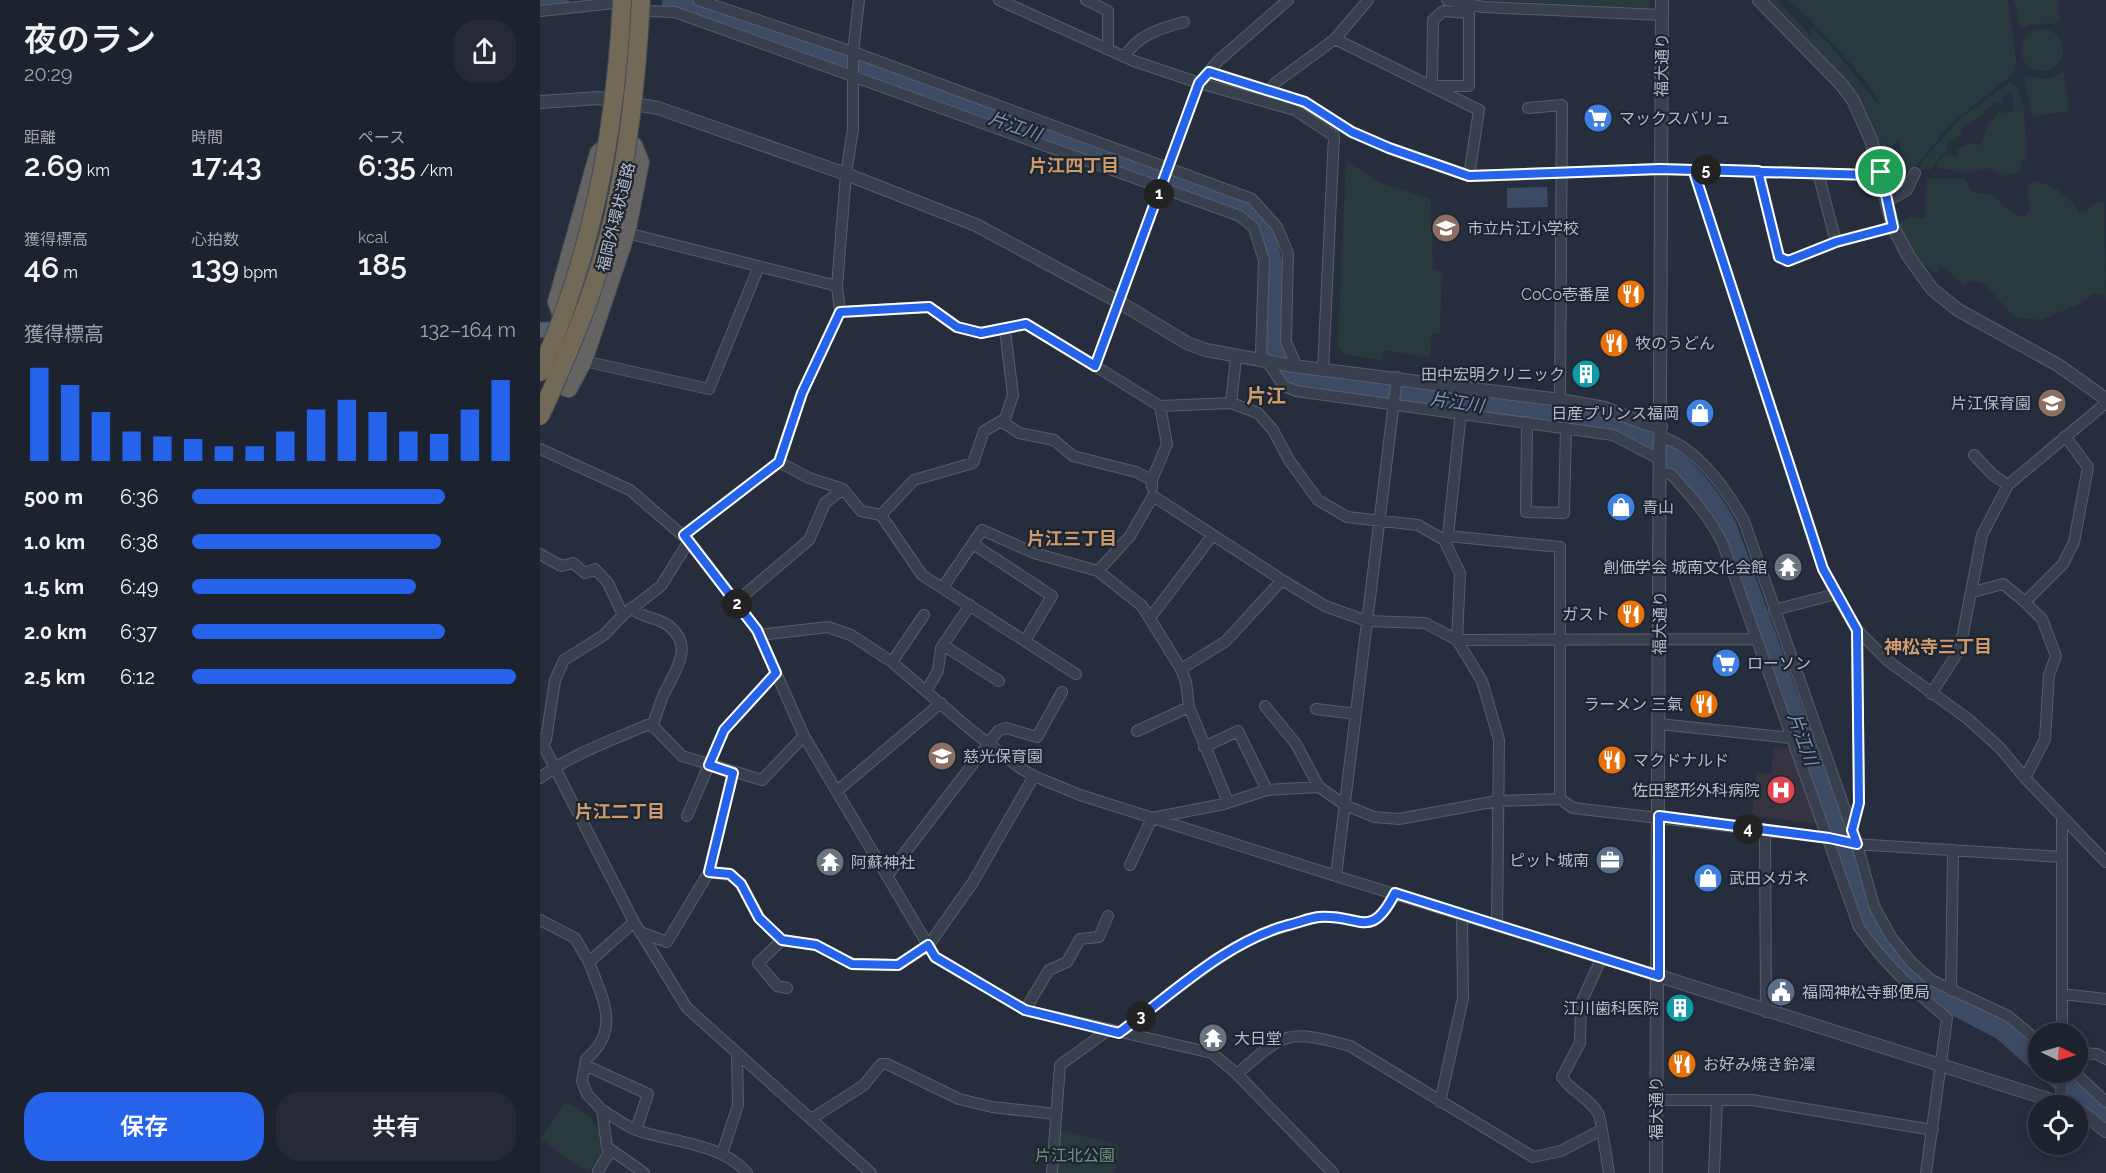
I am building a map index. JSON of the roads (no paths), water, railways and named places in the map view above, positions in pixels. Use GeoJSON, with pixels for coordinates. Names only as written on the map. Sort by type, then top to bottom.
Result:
{"type":"FeatureCollection","features":[{"type":"Feature","properties":{"kind":"highway","name":"福岡外環状道路"},"geometry":{"type":"LineString","coordinates":[[540,372],[560,324],[591,231],[612,138],[616,100],[634,2]]}},
{"type":"Feature","properties":{"kind":"highway","name":"福岡外環状道路"},"geometry":{"type":"LineString","coordinates":[[540,422],[559,386],[589,315],[614,234],[634,146],[639,104],[634,2]]}},
{"type":"Feature","properties":{"kind":"highway"},"geometry":{"type":"LineString","coordinates":[[540,372],[563,316],[596,210],[634,2]]}},
{"type":"Feature","properties":{"kind":"highway"},"geometry":{"type":"LineString","coordinates":[[540,416],[579,324],[614,214],[635,88],[634,2]]}},
{"type":"Feature","properties":{"kind":"highway"},"geometry":{"type":"LineString","coordinates":[[559,386],[569,389],[584,361],[627,233],[641,162],[634,146]]}},
{"type":"Feature","properties":{"kind":"main road"},"geometry":{"type":"LineString","coordinates":[[540,330],[560,324]]}},
{"type":"Feature","properties":{"kind":"street"},"geometry":{"type":"LineString","coordinates":[[698,0],[853,52],[1252,199],[1277,227],[1288,253],[1286,342],[1295,367]]}},
{"type":"Feature","properties":{"kind":"street"},"geometry":{"type":"LineString","coordinates":[[540,761],[548,730],[555,680],[564,660],[604,635],[627,612],[661,586],[687,538],[779,462],[802,393],[840,312],[837,286],[846,174],[853,129],[853,52],[859,0]]}},
{"type":"Feature","properties":{"kind":"street"},"geometry":{"type":"LineString","coordinates":[[999,0],[1125,57],[1199,83],[1295,110],[1334,136],[1323,370]]}},
{"type":"Feature","properties":{"kind":"street"},"geometry":{"type":"LineString","coordinates":[[1086,0],[1108,11],[1106,49]]}},
{"type":"Feature","properties":{"kind":"street"},"geometry":{"type":"LineString","coordinates":[[1095,366],[1199,83],[1287,0]]}},
{"type":"Feature","properties":{"kind":"street"},"geometry":{"type":"LineString","coordinates":[[1271,90],[1275,83],[1335,39],[1368,0]]}},
{"type":"Feature","properties":{"kind":"street"},"geometry":{"type":"LineString","coordinates":[[1447,0],[1469,9]]}},
{"type":"Feature","properties":{"kind":"street","name":"福大通り"},"geometry":{"type":"LineString","coordinates":[[1656,1173],[1659,976],[1662,0]]}},
{"type":"Feature","properties":{"kind":"street"},"geometry":{"type":"LineString","coordinates":[[1759,0],[1841,84],[1853,100],[1865,123],[1881,172],[1893,227],[1909,257],[1932,289],[1958,310],[2058,365],[2106,401],[2008,485],[1982,535],[1973,592],[1960,649],[1931,694]]}},
{"type":"Feature","properties":{"kind":"street"},"geometry":{"type":"LineString","coordinates":[[540,11],[634,2],[675,12],[1240,216],[1254,228],[1264,261],[1261,353],[1284,386],[1296,391],[1461,412],[1613,435],[1661,460]]}},
{"type":"Feature","properties":{"kind":"street"},"geometry":{"type":"LineString","coordinates":[[1432,86],[1469,86],[1469,9]]}},
{"type":"Feature","properties":{"kind":"street"},"geometry":{"type":"LineString","coordinates":[[1432,86],[1433,20],[1443,11],[1469,9],[1662,15]]}},
{"type":"Feature","properties":{"kind":"street"},"geometry":{"type":"LineString","coordinates":[[1125,57],[1129,49],[1155,30],[1184,22]]}},
{"type":"Feature","properties":{"kind":"street"},"geometry":{"type":"LineString","coordinates":[[1335,39],[1479,110],[1469,176]]}},
{"type":"Feature","properties":{"kind":"street"},"geometry":{"type":"LineString","coordinates":[[1209,72],[1305,102],[1352,132],[1389,148],[1469,176],[1660,169],[1871,175],[1881,172]]}},
{"type":"Feature","properties":{"kind":"street"},"geometry":{"type":"LineString","coordinates":[[540,102],[598,98],[658,108],[846,174],[976,225],[1119,302],[1187,344],[1236,358],[1396,381],[1560,400],[1605,408],[1661,432],[1684,448],[1733,500],[1744,521],[1852,830],[1874,906],[1891,937],[1911,962],[1951,991],[2008,1016],[2028,1033]]}},
{"type":"Feature","properties":{"kind":"street"},"geometry":{"type":"LineString","coordinates":[[1528,108],[1562,105],[1560,400]]}},
{"type":"Feature","properties":{"kind":"street"},"geometry":{"type":"LineString","coordinates":[[1696,169],[1695,175],[1823,569],[1857,630],[1888,661],[1968,719],[2000,748],[2025,778],[2106,862]]}},
{"type":"Feature","properties":{"kind":"street"},"geometry":{"type":"LineString","coordinates":[[1758,171],[1779,257],[1788,261],[1836,242],[1893,227]]}},
{"type":"Feature","properties":{"kind":"street"},"geometry":{"type":"LineString","coordinates":[[1818,173],[1836,242]]}},
{"type":"Feature","properties":{"kind":"street"},"geometry":{"type":"LineString","coordinates":[[1887,201],[1906,190],[1915,173]]}},
{"type":"Feature","properties":{"kind":"street"},"geometry":{"type":"LineString","coordinates":[[627,233],[837,286]]}},
{"type":"Feature","properties":{"kind":"street"},"geometry":{"type":"LineString","coordinates":[[584,361],[709,390],[759,266]]}},
{"type":"Feature","properties":{"kind":"street"},"geometry":{"type":"LineString","coordinates":[[840,312],[929,307],[957,327],[981,333],[1026,324],[1160,405],[1231,403],[1258,413],[1273,430],[1289,460],[1318,500],[1347,517],[1418,525],[1446,538],[1560,547],[1560,799]]}},
{"type":"Feature","properties":{"kind":"street"},"geometry":{"type":"LineString","coordinates":[[881,515],[914,480],[973,463],[984,431],[1005,419],[1013,395],[1005,330]]}},
{"type":"Feature","properties":{"kind":"street"},"geometry":{"type":"LineString","coordinates":[[1231,403],[1236,358]]}},
{"type":"Feature","properties":{"kind":"street"},"geometry":{"type":"LineString","coordinates":[[1336,876],[1381,521],[1396,381]]}},
{"type":"Feature","properties":{"kind":"street"},"geometry":{"type":"LineString","coordinates":[[1098,571],[1130,536],[1153,496],[1152,480],[1167,444],[1160,405]]}},
{"type":"Feature","properties":{"kind":"street"},"geometry":{"type":"LineString","coordinates":[[1461,412],[1446,538],[1460,573],[1457,640],[1482,681],[1499,740],[1497,926]]}},
{"type":"Feature","properties":{"kind":"street"},"geometry":{"type":"LineString","coordinates":[[1001,421],[1018,433],[1054,440],[1073,456],[1136,472],[1152,480]]}},
{"type":"Feature","properties":{"kind":"street"},"geometry":{"type":"LineString","coordinates":[[1527,422],[1526,512],[1564,513],[1566,428]]}},
{"type":"Feature","properties":{"kind":"street"},"geometry":{"type":"LineString","coordinates":[[2025,602],[2063,564],[2074,542],[2088,467],[2065,436]]}},
{"type":"Feature","properties":{"kind":"street"},"geometry":{"type":"LineString","coordinates":[[540,449],[630,490],[687,538],[759,635],[792,704],[804,736],[935,957],[1025,1010],[1107,1031],[1212,1053],[1237,1074],[1333,1173]]}},
{"type":"Feature","properties":{"kind":"street"},"geometry":{"type":"LineString","coordinates":[[1974,455],[1993,475],[2008,485]]}},
{"type":"Feature","properties":{"kind":"street"},"geometry":{"type":"LineString","coordinates":[[779,462],[809,478],[843,489],[861,511],[881,515],[922,575],[1076,674]]}},
{"type":"Feature","properties":{"kind":"street"},"geometry":{"type":"LineString","coordinates":[[1661,473],[1671,474],[1714,525],[1791,738],[1832,839],[1859,927],[1899,978],[1947,1018],[1926,1173]]}},
{"type":"Feature","properties":{"kind":"street"},"geometry":{"type":"LineString","coordinates":[[736,602],[809,540],[825,503],[843,489]]}},
{"type":"Feature","properties":{"kind":"street"},"geometry":{"type":"LineString","coordinates":[[1153,496],[1212,536],[1325,606],[1367,621],[1425,623],[1457,640],[1755,639]]}},
{"type":"Feature","properties":{"kind":"street"},"geometry":{"type":"LineString","coordinates":[[943,587],[981,530],[1034,553],[1098,571],[1142,606],[1181,669],[1186,682],[1189,707],[1228,802]]}},
{"type":"Feature","properties":{"kind":"street"},"geometry":{"type":"LineString","coordinates":[[1150,618],[1212,536]]}},
{"type":"Feature","properties":{"kind":"street"},"geometry":{"type":"LineString","coordinates":[[973,544],[1052,596],[1025,641]]}},
{"type":"Feature","properties":{"kind":"street"},"geometry":{"type":"LineString","coordinates":[[540,554],[561,566],[573,564],[585,573],[595,569],[608,583],[627,612],[668,625],[676,634],[682,647],[681,663],[663,696],[652,727]]}},
{"type":"Feature","properties":{"kind":"street"},"geometry":{"type":"LineString","coordinates":[[1181,669],[1227,640],[1282,580]]}},
{"type":"Feature","properties":{"kind":"street"},"geometry":{"type":"LineString","coordinates":[[1973,592],[2003,584],[2042,619],[2056,656],[2049,675],[2045,739],[2025,778]]}},
{"type":"Feature","properties":{"kind":"street"},"geometry":{"type":"LineString","coordinates":[[1774,610],[1836,594]]}},
{"type":"Feature","properties":{"kind":"street"},"geometry":{"type":"LineString","coordinates":[[926,691],[938,671],[943,645],[970,605]]}},
{"type":"Feature","properties":{"kind":"street"},"geometry":{"type":"LineString","coordinates":[[892,662],[924,615]]}},
{"type":"Feature","properties":{"kind":"street"},"geometry":{"type":"LineString","coordinates":[[759,635],[828,627],[851,635],[892,662],[988,743],[1034,776],[1080,795],[1659,976],[1766,1012],[1941,1065],[2053,1095]]}},
{"type":"Feature","properties":{"kind":"street"},"geometry":{"type":"LineString","coordinates":[[1852,830],[1859,803],[1857,630]]}},
{"type":"Feature","properties":{"kind":"street"},"geometry":{"type":"LineString","coordinates":[[943,645],[999,681]]}},
{"type":"Feature","properties":{"kind":"street"},"geometry":{"type":"LineString","coordinates":[[687,816],[724,730],[776,673]]}},
{"type":"Feature","properties":{"kind":"street"},"geometry":{"type":"LineString","coordinates":[[887,876],[998,731],[1006,728],[1036,737],[1062,692]]}},
{"type":"Feature","properties":{"kind":"street"},"geometry":{"type":"LineString","coordinates":[[837,791],[941,703]]}},
{"type":"Feature","properties":{"kind":"street"},"geometry":{"type":"LineString","coordinates":[[1266,706],[1296,744],[1319,787],[1345,805],[1374,817],[1399,819],[1497,801],[1560,799],[1573,808],[1659,816],[1855,844],[2062,857]]}},
{"type":"Feature","properties":{"kind":"street"},"geometry":{"type":"LineString","coordinates":[[1137,730],[1189,707]]}},
{"type":"Feature","properties":{"kind":"street"},"geometry":{"type":"LineString","coordinates":[[1316,709],[1356,714]]}},
{"type":"Feature","properties":{"kind":"street"},"geometry":{"type":"LineString","coordinates":[[1659,724],[1791,738]]}},
{"type":"Feature","properties":{"kind":"street"},"geometry":{"type":"LineString","coordinates":[[540,778],[555,767],[647,725],[652,727],[682,756],[762,780],[804,736]]}},
{"type":"Feature","properties":{"kind":"street"},"geometry":{"type":"LineString","coordinates":[[1204,747],[1238,731],[1267,790]]}},
{"type":"Feature","properties":{"kind":"street"},"geometry":{"type":"LineString","coordinates":[[543,744],[637,927],[687,1008],[871,1173]]}},
{"type":"Feature","properties":{"kind":"street"},"geometry":{"type":"LineString","coordinates":[[637,927],[667,942],[709,872],[733,773]]}},
{"type":"Feature","properties":{"kind":"street"},"geometry":{"type":"LineString","coordinates":[[709,872],[730,874],[741,884],[759,918],[782,940],[816,945],[852,964],[898,965],[928,945],[973,882],[1034,776]]}},
{"type":"Feature","properties":{"kind":"street"},"geometry":{"type":"LineString","coordinates":[[1152,818],[1228,802],[1267,790],[1319,787]]}},
{"type":"Feature","properties":{"kind":"street"},"geometry":{"type":"LineString","coordinates":[[2061,816],[2062,1023]]}},
{"type":"Feature","properties":{"kind":"street"},"geometry":{"type":"LineString","coordinates":[[1130,865],[1152,818]]}},
{"type":"Feature","properties":{"kind":"street"},"geometry":{"type":"LineString","coordinates":[[1765,831],[1766,1012]]}},
{"type":"Feature","properties":{"kind":"street"},"geometry":{"type":"LineString","coordinates":[[1951,991],[1953,850]]}},
{"type":"Feature","properties":{"kind":"street"},"geometry":{"type":"LineString","coordinates":[[1119,1033],[1211,964],[1267,931],[1319,917],[1370,923],[1384,915],[1395,893]]}},
{"type":"Feature","properties":{"kind":"street"},"geometry":{"type":"LineString","coordinates":[[1440,1102],[1463,998],[1462,915]]}},
{"type":"Feature","properties":{"kind":"street"},"geometry":{"type":"LineString","coordinates":[[1025,1010],[1049,970],[1067,962],[1080,939],[1099,937],[1108,916]]}},
{"type":"Feature","properties":{"kind":"street"},"geometry":{"type":"LineString","coordinates":[[540,920],[575,938],[589,962],[607,1011],[607,1026],[599,1048],[586,1059],[582,1081],[587,1094],[602,1110],[636,1130],[722,1154],[739,1164],[747,1173]]}},
{"type":"Feature","properties":{"kind":"street"},"geometry":{"type":"LineString","coordinates":[[589,962],[637,927]]}},
{"type":"Feature","properties":{"kind":"street"},"geometry":{"type":"LineString","coordinates":[[782,940],[758,963],[777,986],[787,988]]}},
{"type":"Feature","properties":{"kind":"street"},"geometry":{"type":"LineString","coordinates":[[1601,959],[1581,1003],[1580,1043],[1562,1077],[1568,1088],[1580,1092],[1599,1114],[1610,1173]]}},
{"type":"Feature","properties":{"kind":"street"},"geometry":{"type":"LineString","coordinates":[[2062,994],[2106,999]]}},
{"type":"Feature","properties":{"kind":"street"},"geometry":{"type":"LineString","coordinates":[[1052,1173],[1060,1065],[1107,1031]]}},
{"type":"Feature","properties":{"kind":"street"},"geometry":{"type":"LineString","coordinates":[[1237,1074],[1275,1041],[1300,1034],[1350,1046],[1533,1157],[1561,1151],[1601,1130]]}},
{"type":"Feature","properties":{"kind":"street"},"geometry":{"type":"LineString","coordinates":[[722,1154],[738,1105],[737,1053]]}},
{"type":"Feature","properties":{"kind":"street"},"geometry":{"type":"LineString","coordinates":[[2088,1054],[2097,1054],[2106,1059]]}},
{"type":"Feature","properties":{"kind":"street"},"geometry":{"type":"LineString","coordinates":[[811,1119],[864,1085],[880,1064],[887,1064],[959,1100],[992,1107],[1056,1114]]}},
{"type":"Feature","properties":{"kind":"street"},"geometry":{"type":"LineString","coordinates":[[585,1065],[648,1094],[636,1130]]}},
{"type":"Feature","properties":{"kind":"street"},"geometry":{"type":"LineString","coordinates":[[2086,1083],[2106,1102]]}},
{"type":"Feature","properties":{"kind":"street"},"geometry":{"type":"LineString","coordinates":[[1656,1100],[1752,1100],[1933,1130]]}},
{"type":"Feature","properties":{"kind":"street"},"geometry":{"type":"LineString","coordinates":[[1714,1173],[1717,1100]]}},
{"type":"Feature","properties":{"kind":"street"},"geometry":{"type":"LineString","coordinates":[[602,1110],[607,1147],[644,1173]]}},
{"type":"Feature","properties":{"kind":"street"},"geometry":{"type":"LineString","coordinates":[[2088,1117],[2106,1131]]}},
{"type":"Feature","properties":{"kind":"street"},"geometry":{"type":"LineString","coordinates":[[598,1171],[611,1150]]}},
{"type":"Feature","properties":{"kind":"water"},"geometry":{"type":"Polygon","coordinates":[[[1547,187],[1548,207],[1507,208],[1507,188],[1547,187]]]}},
{"type":"Feature","properties":{"kind":"waterway","name":"片江川"},"geometry":{"type":"LineString","coordinates":[[540,3],[559,0]]}},
{"type":"Feature","properties":{"kind":"waterway","name":"片江川"},"geometry":{"type":"LineString","coordinates":[[672,4],[1044,136],[1159,172],[1237,206],[1256,222],[1266,238],[1272,261],[1273,348],[1290,379],[1603,422],[1660,449],[1691,476],[1704,491],[1727,527],[1866,914],[1878,938],[1917,982],[1944,1000],[2002,1030],[2028,1053]]}},
{"type":"Feature","properties":{"kind":"waterway","name":"片江川"},"geometry":{"type":"LineString","coordinates":[[2063,1083],[2106,1119]]}},
{"type":"Feature","properties":{"kind":"place","name":"マックスバリュ"},"geometry":{"type":"Point","coordinates":[1598,118]}},
{"type":"Feature","properties":{"kind":"place","name":"市立片江小学校"},"geometry":{"type":"Point","coordinates":[1446,228]}},
{"type":"Feature","properties":{"kind":"place","name":"CoCo壱番屋"},"geometry":{"type":"Point","coordinates":[1631,294]}},
{"type":"Feature","properties":{"kind":"place","name":"牧のうどん"},"geometry":{"type":"Point","coordinates":[1614,343]}},
{"type":"Feature","properties":{"kind":"place","name":"田中宏明クリニック"},"geometry":{"type":"Point","coordinates":[1586,374]}},
{"type":"Feature","properties":{"kind":"place","name":"片江保育園"},"geometry":{"type":"Point","coordinates":[2052,403]}},
{"type":"Feature","properties":{"kind":"place","name":"日産プリンス福岡"},"geometry":{"type":"Point","coordinates":[1700,413]}},
{"type":"Feature","properties":{"kind":"place","name":"青山"},"geometry":{"type":"Point","coordinates":[1621,507]}},
{"type":"Feature","properties":{"kind":"place","name":"創価学会 城南文化会館"},"geometry":{"type":"Point","coordinates":[1788,567]}},
{"type":"Feature","properties":{"kind":"place","name":"ガスト"},"geometry":{"type":"Point","coordinates":[1631,614]}},
{"type":"Feature","properties":{"kind":"place","name":"ローソン"},"geometry":{"type":"Point","coordinates":[1726,663]}},
{"type":"Feature","properties":{"kind":"place","name":"ラーメン 三氣"},"geometry":{"type":"Point","coordinates":[1704,704]}},
{"type":"Feature","properties":{"kind":"place","name":"慈光保育園"},"geometry":{"type":"Point","coordinates":[942,756]}},
{"type":"Feature","properties":{"kind":"place","name":"マクドナルド"},"geometry":{"type":"Point","coordinates":[1612,760]}},
{"type":"Feature","properties":{"kind":"place","name":"佐田整形外科病院"},"geometry":{"type":"Point","coordinates":[1781,790]}},
{"type":"Feature","properties":{"kind":"place","name":"ピット城南"},"geometry":{"type":"Point","coordinates":[1610,860]}},
{"type":"Feature","properties":{"kind":"place","name":"阿蘇神社"},"geometry":{"type":"Point","coordinates":[830,862]}},
{"type":"Feature","properties":{"kind":"place","name":"武田メガネ"},"geometry":{"type":"Point","coordinates":[1708,878]}},
{"type":"Feature","properties":{"kind":"place","name":"福岡神松寺郵便局"},"geometry":{"type":"Point","coordinates":[1781,992]}},
{"type":"Feature","properties":{"kind":"place","name":"江川歯科医院"},"geometry":{"type":"Point","coordinates":[1680,1008]}},
{"type":"Feature","properties":{"kind":"place","name":"大日堂"},"geometry":{"type":"Point","coordinates":[1213,1038]}},
{"type":"Feature","properties":{"kind":"place","name":"お好み焼き鈴凜"},"geometry":{"type":"Point","coordinates":[1682,1064]}},
{"type":"Feature","properties":{"kind":"district","name":"片江四丁目"},"geometry":{"type":"Point","coordinates":[1074,165]}},
{"type":"Feature","properties":{"kind":"district","name":"片江"},"geometry":{"type":"Point","coordinates":[1266,396]}},
{"type":"Feature","properties":{"kind":"district","name":"片江三丁目"},"geometry":{"type":"Point","coordinates":[1072,538]}},
{"type":"Feature","properties":{"kind":"district","name":"神松寺三丁目"},"geometry":{"type":"Point","coordinates":[1938,646]}},
{"type":"Feature","properties":{"kind":"district","name":"片江二丁目"},"geometry":{"type":"Point","coordinates":[620,811]}},
{"type":"Feature","properties":{"kind":"park label","name":"片江北公園"},"geometry":{"type":"Point","coordinates":[1075,1155]}}]}
